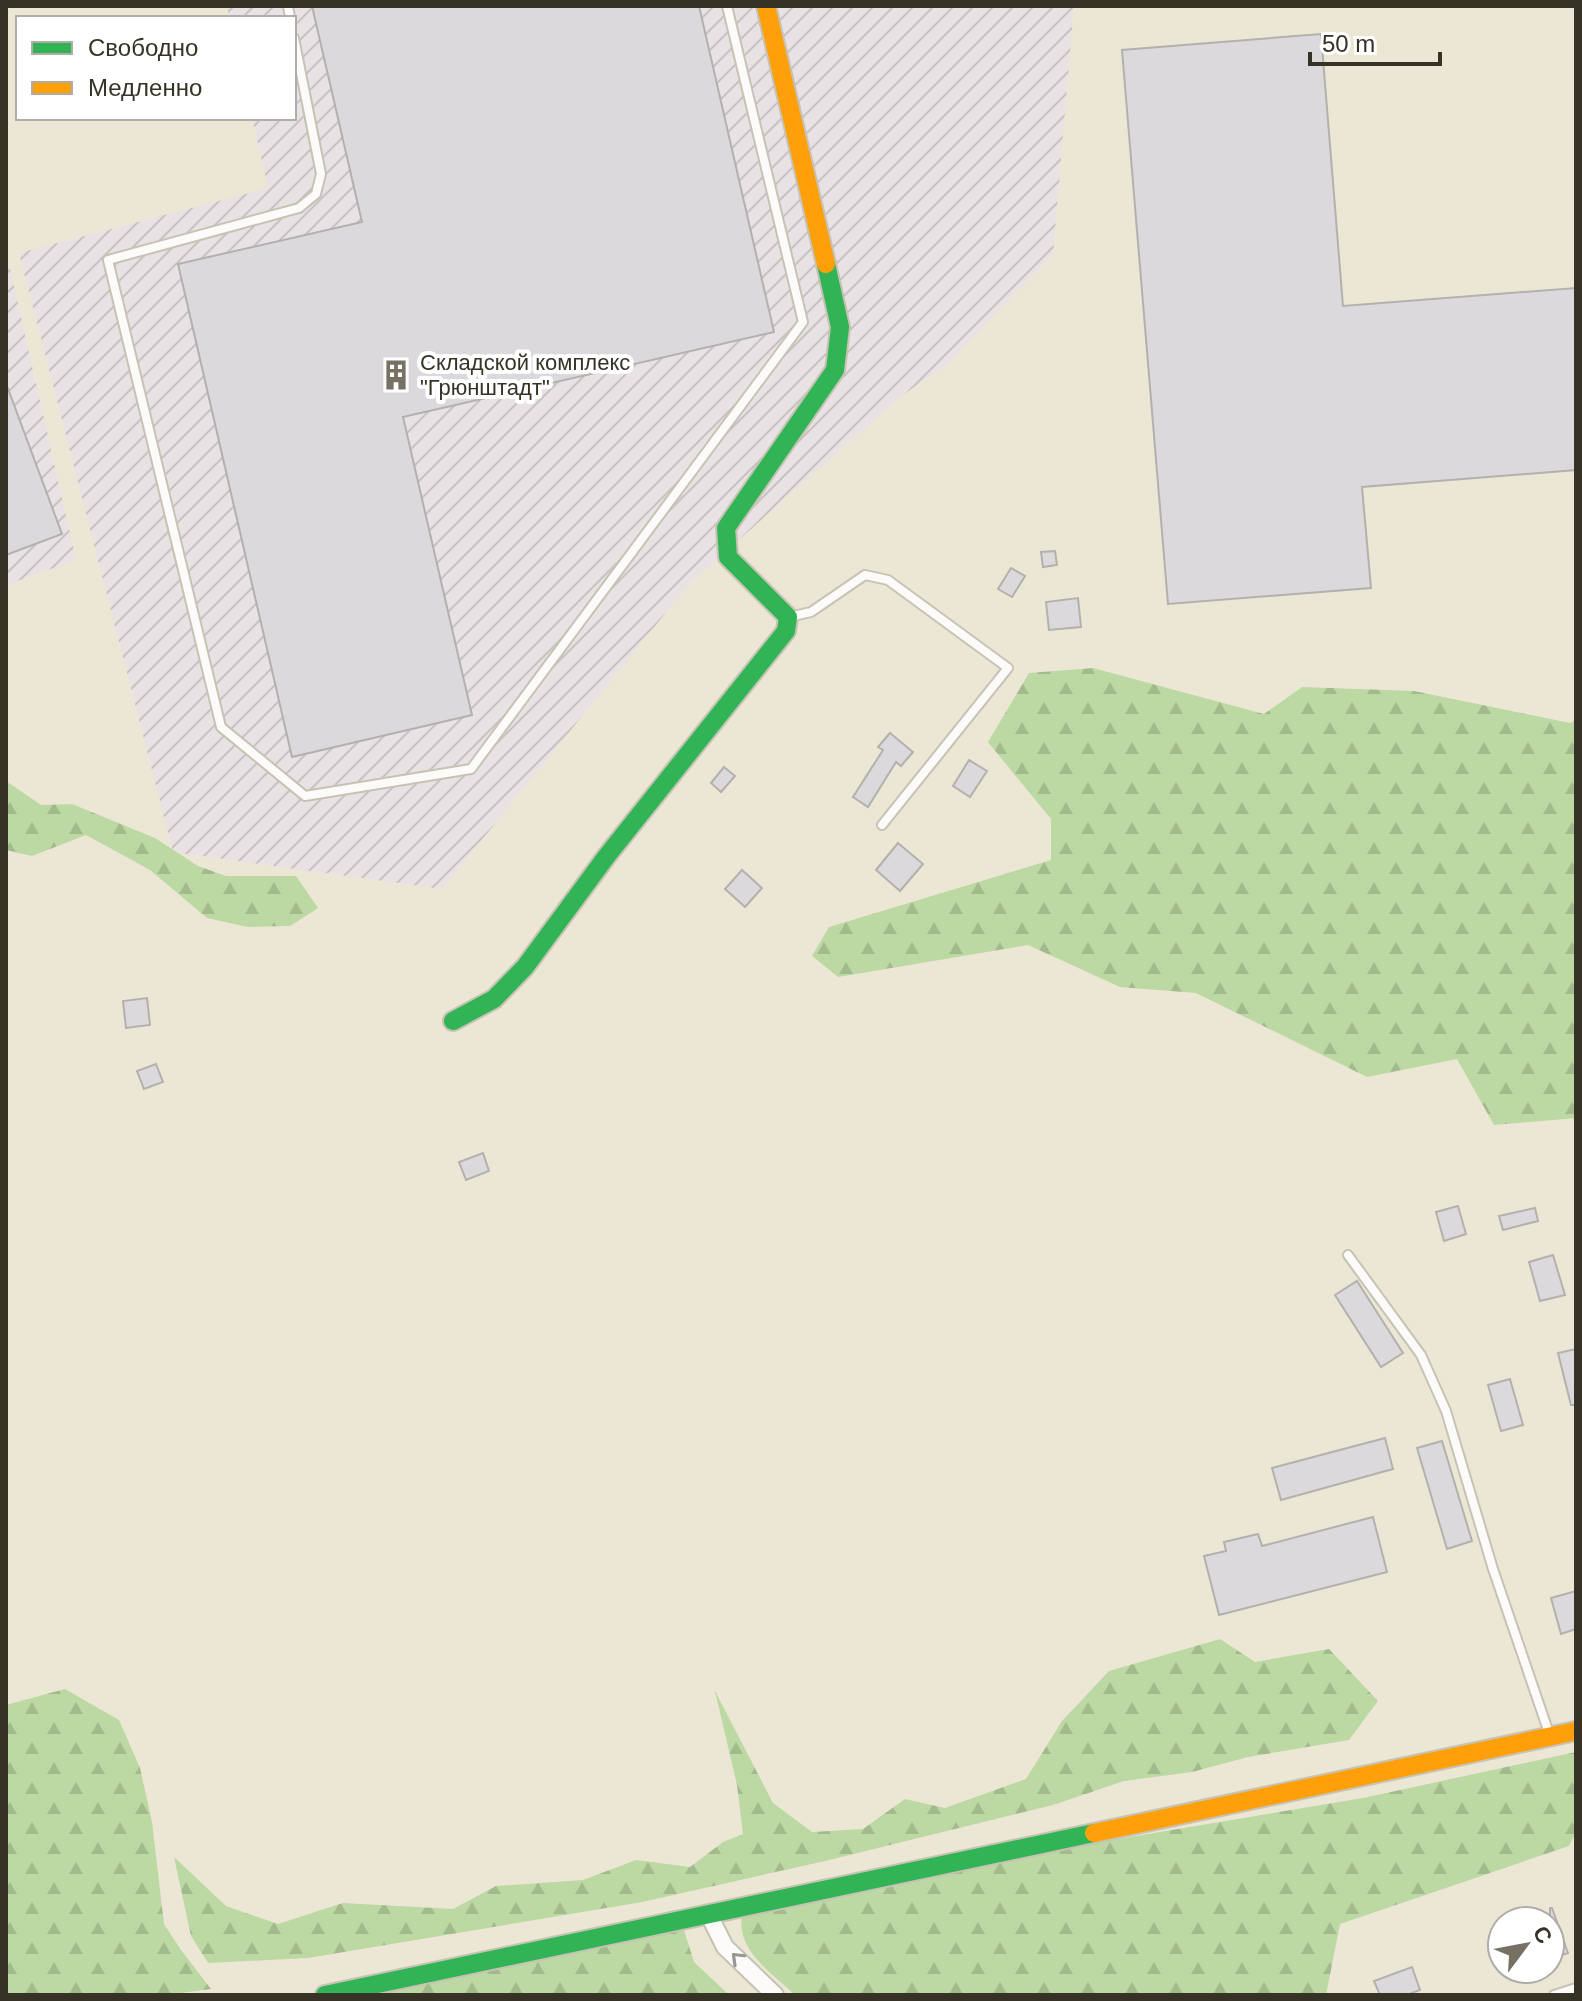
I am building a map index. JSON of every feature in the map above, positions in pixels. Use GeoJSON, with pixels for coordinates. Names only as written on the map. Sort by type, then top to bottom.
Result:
{"type":"FeatureCollection","features":[{"type":"Feature","properties":{"kind":"street"},"geometry":{"type":"LineString","coordinates":[[453,1021],[494,999],[525,967],[606,857],[786,631],[788,617],[728,557],[726,528],[835,370],[840,327],[766,6]]}},
{"type":"Feature","properties":{"kind":"street"},"geometry":{"type":"LineString","coordinates":[[325,1995],[1576,1731]]}},
{"type":"Feature","properties":{"kind":"street"},"geometry":{"type":"LineString","coordinates":[[709,1915],[725,1947],[775,1995]]}},
{"type":"Feature","properties":{"kind":"lane"},"geometry":{"type":"LineString","coordinates":[[296,48],[321,174],[316,194],[299,208],[108,260],[221,727],[305,796],[471,769],[803,322],[727,6]]}},
{"type":"Feature","properties":{"kind":"lane"},"geometry":{"type":"LineString","coordinates":[[788,617],[811,612],[865,575],[888,580],[1008,668],[882,825]]}},
{"type":"Feature","properties":{"kind":"lane"},"geometry":{"type":"LineString","coordinates":[[1348,1255],[1421,1355],[1446,1411],[1493,1569],[1550,1736]]}},
{"type":"Feature","properties":{"kind":"lane"},"geometry":{"type":"LineString","coordinates":[[1554,1995],[1576,1988]]}},
{"type":"Feature","properties":{"kind":"shaded area"},"geometry":{"type":"Polygon","coordinates":[[[227,6],[1074,6],[1053,254],[948,364],[900,397],[690,583],[442,889],[173,852],[19,253],[268,188],[252,120],[296,120],[296,16],[229,16],[227,6]]]}},
{"type":"Feature","properties":{"kind":"shaded area"},"geometry":{"type":"Polygon","coordinates":[[[6,251],[76,560],[6,585],[6,251]]]}},
{"type":"Feature","properties":{"kind":"green space"},"geometry":{"type":"Polygon","coordinates":[[[1093,668],[1264,714],[1302,687],[1414,691],[1570,723],[1576,720],[1576,1118],[1494,1125],[1457,1059],[1367,1077],[1196,993],[1120,987],[1028,945],[838,977],[812,956],[829,927],[1051,860],[1051,819],[988,742],[1029,673],[1093,668]]]}},
{"type":"Feature","properties":{"kind":"green space"},"geometry":{"type":"Polygon","coordinates":[[[6,781],[41,805],[72,804],[155,838],[198,866],[226,876],[296,876],[318,908],[290,926],[248,927],[207,918],[150,870],[86,835],[32,856],[6,850],[6,781]]]}},
{"type":"Feature","properties":{"kind":"green space"},"geometry":{"type":"Polygon","coordinates":[[[1220,1639],[1255,1662],[1329,1649],[1378,1701],[1349,1740],[1248,1757],[1192,1772],[1124,1781],[1053,1805],[642,1902],[308,1958],[208,1963],[191,1936],[174,1857],[226,1906],[278,1924],[343,1903],[453,1909],[496,1886],[583,1880],[636,1860],[690,1867],[723,1842],[743,1834],[737,1785],[715,1691],[773,1803],[812,1832],[863,1829],[905,1799],[945,1808],[1026,1779],[1062,1721],[1109,1671],[1220,1639]]]}},
{"type":"Feature","properties":{"kind":"green space"},"geometry":{"type":"Polygon","coordinates":[[[65,1689],[119,1720],[140,1768],[152,1822],[164,1924],[211,1989],[166,1995],[6,1995],[6,1705],[65,1689]]]}},
{"type":"Feature","properties":{"kind":"green space"},"geometry":{"type":"Polygon","coordinates":[[[1576,1752],[1576,1832],[1569,1846],[1340,1924],[1326,1995],[795,1995],[757,1960],[744,1939],[742,1915],[1076,1846],[1363,1798],[1576,1752]]]}},
{"type":"Feature","properties":{"kind":"green space"},"geometry":{"type":"Polygon","coordinates":[[[683,1927],[694,1962],[729,1995],[351,1995],[683,1927]]]}},
{"type":"Feature","properties":{"kind":"building","name":"Складской комплекс \"Грюнштадт\""},"geometry":{"type":"Polygon","coordinates":[[[312,6],[699,6],[774,332],[403,417],[472,715],[292,757],[178,264],[362,222],[312,6]]]}},
{"type":"Feature","properties":{"kind":"building"},"geometry":{"type":"Polygon","coordinates":[[[1321,34],[1343,306],[1576,288],[1576,470],[1362,487],[1371,588],[1168,604],[1122,50],[1321,34]]]}},
{"type":"Feature","properties":{"kind":"building"},"geometry":{"type":"Polygon","coordinates":[[[6,387],[62,534],[6,555],[6,387]]]}},
{"type":"Feature","properties":{"kind":"building"},"geometry":{"type":"Polygon","coordinates":[[[1055,551],[1057,565],[1043,567],[1041,552],[1055,551]]]}},
{"type":"Feature","properties":{"kind":"building"},"geometry":{"type":"Polygon","coordinates":[[[1011,568],[1025,576],[1012,597],[998,589],[1011,568]]]}},
{"type":"Feature","properties":{"kind":"building"},"geometry":{"type":"Polygon","coordinates":[[[1078,598],[1081,627],[1049,630],[1046,602],[1078,598]]]}},
{"type":"Feature","properties":{"kind":"building"},"geometry":{"type":"Polygon","coordinates":[[[890,733],[913,752],[901,766],[896,762],[868,807],[853,797],[883,750],[878,747],[890,733]]]}},
{"type":"Feature","properties":{"kind":"building"},"geometry":{"type":"Polygon","coordinates":[[[969,760],[987,771],[970,797],[953,786],[969,760]]]}},
{"type":"Feature","properties":{"kind":"building"},"geometry":{"type":"Polygon","coordinates":[[[724,767],[735,776],[721,792],[711,783],[724,767]]]}},
{"type":"Feature","properties":{"kind":"building"},"geometry":{"type":"Polygon","coordinates":[[[898,843],[923,864],[900,891],[876,870],[898,843]]]}},
{"type":"Feature","properties":{"kind":"building"},"geometry":{"type":"Polygon","coordinates":[[[742,870],[762,888],[745,907],[725,889],[742,870]]]}},
{"type":"Feature","properties":{"kind":"building"},"geometry":{"type":"Polygon","coordinates":[[[147,998],[150,1025],[126,1028],[123,1001],[147,998]]]}},
{"type":"Feature","properties":{"kind":"building"},"geometry":{"type":"Polygon","coordinates":[[[156,1064],[163,1082],[144,1089],[137,1071],[156,1064]]]}},
{"type":"Feature","properties":{"kind":"building"},"geometry":{"type":"Polygon","coordinates":[[[483,1153],[489,1171],[466,1180],[459,1162],[483,1153]]]}},
{"type":"Feature","properties":{"kind":"building"},"geometry":{"type":"Polygon","coordinates":[[[1458,1206],[1466,1234],[1444,1241],[1436,1212],[1458,1206]]]}},
{"type":"Feature","properties":{"kind":"building"},"geometry":{"type":"Polygon","coordinates":[[[1535,1208],[1538,1221],[1503,1230],[1499,1216],[1535,1208]]]}},
{"type":"Feature","properties":{"kind":"building"},"geometry":{"type":"Polygon","coordinates":[[[1553,1255],[1565,1295],[1540,1301],[1529,1262],[1553,1255]]]}},
{"type":"Feature","properties":{"kind":"building"},"geometry":{"type":"Polygon","coordinates":[[[1357,1281],[1403,1353],[1381,1367],[1335,1295],[1357,1281]]]}},
{"type":"Feature","properties":{"kind":"building"},"geometry":{"type":"Polygon","coordinates":[[[1576,1349],[1576,1405],[1571,1405],[1558,1353],[1576,1349]]]}},
{"type":"Feature","properties":{"kind":"building"},"geometry":{"type":"Polygon","coordinates":[[[1510,1379],[1523,1425],[1501,1431],[1488,1385],[1510,1379]]]}},
{"type":"Feature","properties":{"kind":"building"},"geometry":{"type":"Polygon","coordinates":[[[1385,1438],[1393,1469],[1281,1500],[1272,1468],[1385,1438]]]}},
{"type":"Feature","properties":{"kind":"building"},"geometry":{"type":"Polygon","coordinates":[[[1442,1441],[1472,1541],[1447,1549],[1417,1448],[1442,1441]]]}},
{"type":"Feature","properties":{"kind":"building"},"geometry":{"type":"Polygon","coordinates":[[[1373,1517],[1387,1572],[1219,1615],[1204,1556],[1226,1551],[1224,1542],[1258,1534],[1262,1546],[1373,1517]]]}},
{"type":"Feature","properties":{"kind":"building"},"geometry":{"type":"Polygon","coordinates":[[[1576,1591],[1576,1629],[1561,1634],[1551,1598],[1576,1591]]]}},
{"type":"Feature","properties":{"kind":"building"},"geometry":{"type":"Polygon","coordinates":[[[1412,1967],[1420,1990],[1407,1995],[1380,1995],[1374,1981],[1412,1967]]]}},
{"type":"Feature","properties":{"kind":"traffic: fast"},"geometry":{"type":"LineString","coordinates":[[453,1021],[494,999],[525,967],[606,857],[786,631],[788,617],[728,557],[726,528],[835,370],[840,327],[826,264]]}},
{"type":"Feature","properties":{"kind":"traffic: fast"},"geometry":{"type":"LineString","coordinates":[[325,1995],[1094,1833]]}},
{"type":"Feature","properties":{"kind":"traffic: slow"},"geometry":{"type":"LineString","coordinates":[[766,6],[826,264]]}},
{"type":"Feature","properties":{"kind":"traffic: slow"},"geometry":{"type":"LineString","coordinates":[[1094,1833],[1576,1731]]}},
{"type":"Feature","properties":{"kind":"place","name":"Складской комплекс \"Грюнштадт\""},"geometry":{"type":"Point","coordinates":[396,375]}}]}
